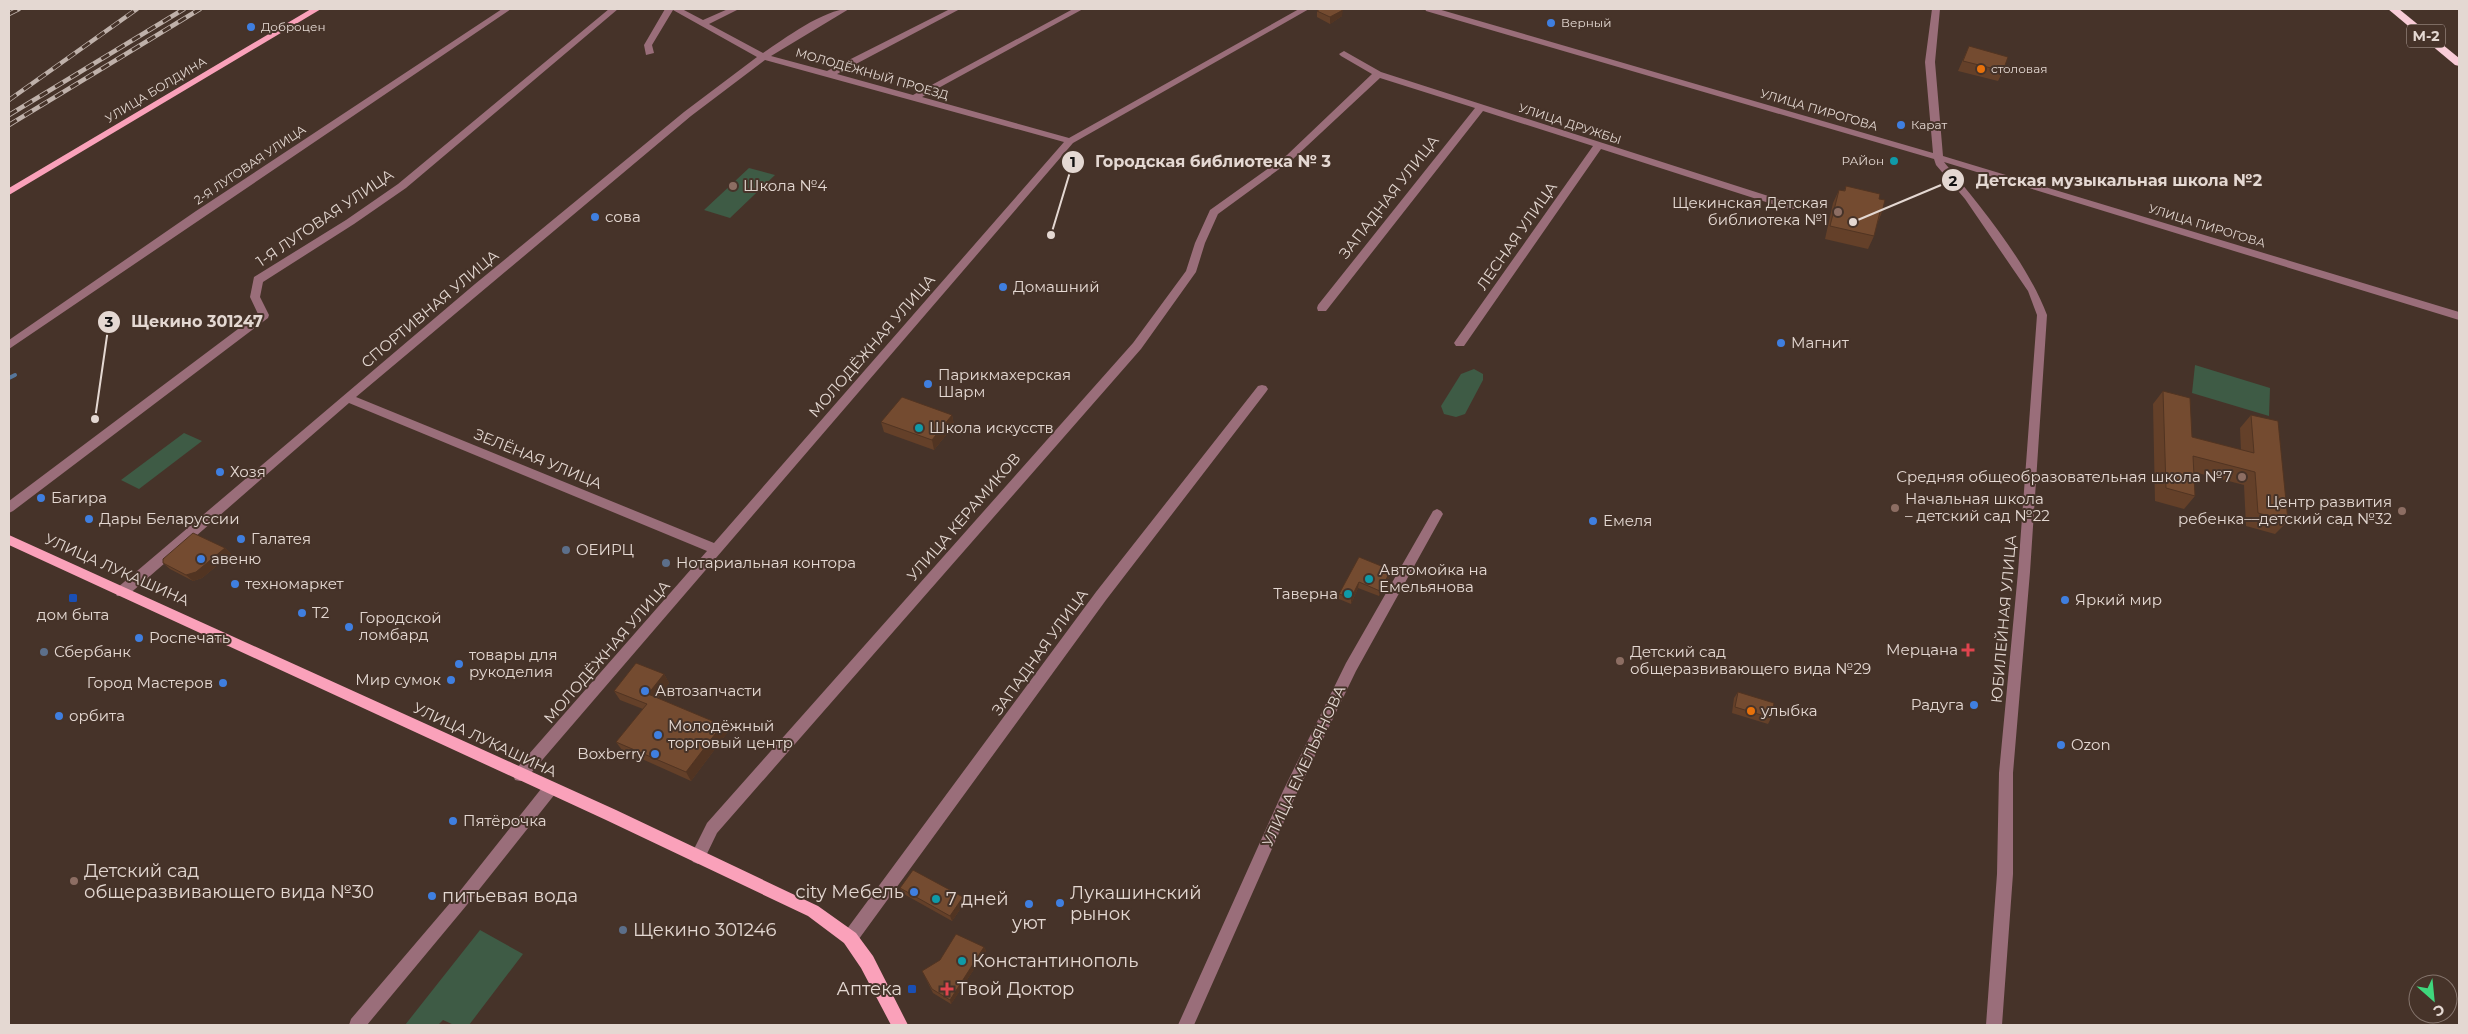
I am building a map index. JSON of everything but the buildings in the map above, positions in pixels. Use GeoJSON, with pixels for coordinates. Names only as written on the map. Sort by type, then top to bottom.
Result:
{"type":"FeatureCollection","features":[{"type":"Feature","properties":{"kind":"highway","name":"М-2"},"geometry":{"type":"LineString","coordinates":[[2393,9],[2459,64]]}},
{"type":"Feature","properties":{"kind":"main road","name":"УЛИЦА БОЛДИНА"},"geometry":{"type":"LineString","coordinates":[[9,192],[317,9]]}},
{"type":"Feature","properties":{"kind":"main road","name":"УЛИЦА ЛУКАШИНА"},"geometry":{"type":"LineString","coordinates":[[9,540],[698,857],[812,912],[850,938],[867,962],[900,1025]]}},
{"type":"Feature","properties":{"kind":"street","name":"2-Я ЛУГОВАЯ УЛИЦА"},"geometry":{"type":"LineString","coordinates":[[9,345],[200,213],[507,9]]}},
{"type":"Feature","properties":{"kind":"street","name":"1-Я ЛУГОВАЯ УЛИЦА"},"geometry":{"type":"LineString","coordinates":[[9,508],[264,315],[255,297],[258,280],[350,222],[402,186],[614,9]]}},
{"type":"Feature","properties":{"kind":"street"},"geometry":{"type":"LineString","coordinates":[[649,53],[648,46],[669,9]]}},
{"type":"Feature","properties":{"kind":"street","name":"МОЛОДЁЖНЫЙ ПРОЕЗД"},"geometry":{"type":"LineString","coordinates":[[676,9],[762,56],[1070,141]]}},
{"type":"Feature","properties":{"kind":"street"},"geometry":{"type":"LineString","coordinates":[[703,24],[735,9]]}},
{"type":"Feature","properties":{"kind":"street","name":"СПОРТИВНАЯ УЛИЦА"},"geometry":{"type":"LineString","coordinates":[[122,592],[565,215],[762,56],[814,24],[845,9]]}},
{"type":"Feature","properties":{"kind":"street"},"geometry":{"type":"LineString","coordinates":[[829,74],[956,9]]}},
{"type":"Feature","properties":{"kind":"street"},"geometry":{"type":"LineString","coordinates":[[914,98],[1079,9]]}},
{"type":"Feature","properties":{"kind":"street","name":"МОЛОДЁЖНАЯ УЛИЦА"},"geometry":{"type":"LineString","coordinates":[[520,775],[1070,141],[1305,9]]}},
{"type":"Feature","properties":{"kind":"street","name":"УЛИЦА ПИРОГОВА"},"geometry":{"type":"LineString","coordinates":[[1429,9],[1937,157],[2459,316]]}},
{"type":"Feature","properties":{"kind":"street"},"geometry":{"type":"LineString","coordinates":[[1936,9],[1930,62],[1937,157]]}},
{"type":"Feature","properties":{"kind":"street","name":"УЛИЦА ДРУЖБЫ"},"geometry":{"type":"LineString","coordinates":[[1344,54],[1378,74],[1792,207]]}},
{"type":"Feature","properties":{"kind":"street","name":"УЛИЦА КЕРАМИКОВ"},"geometry":{"type":"LineString","coordinates":[[698,857],[712,828],[1137,346],[1191,272],[1200,243],[1214,212],[1290,157],[1378,74]]}},
{"type":"Feature","properties":{"kind":"street","name":"ЗАПАДНАЯ УЛИЦА"},"geometry":{"type":"LineString","coordinates":[[1322,308],[1480,108]]}},
{"type":"Feature","properties":{"kind":"street","name":"ЛЕСНАЯ УЛИЦА"},"geometry":{"type":"LineString","coordinates":[[1460,343],[1598,146]]}},
{"type":"Feature","properties":{"kind":"street","name":"ЮБИЛЕЙНАЯ УЛИЦА"},"geometry":{"type":"LineString","coordinates":[[1937,157],[1939,163],[1969,197],[2033,291],[2042,315],[2025,562],[2006,773],[2005,874],[1994,1025]]}},
{"type":"Feature","properties":{"kind":"street","name":"ЗАПАДНАЯ УЛИЦА"},"geometry":{"type":"LineString","coordinates":[[850,938],[1101,596],[1262,389]]}},
{"type":"Feature","properties":{"kind":"street","name":"ЗЕЛЁНАЯ УЛИЦА"},"geometry":{"type":"LineString","coordinates":[[348,398],[715,549]]}},
{"type":"Feature","properties":{"kind":"street","name":"УЛИЦА ЕМЕЛЬЯНОВА"},"geometry":{"type":"LineString","coordinates":[[1186,1025],[1288,796],[1351,667],[1437,514]]}},
{"type":"Feature","properties":{"kind":"street"},"geometry":{"type":"LineString","coordinates":[[357,1025],[461,901],[550,789]]}},
{"type":"Feature","properties":{"kind":"green space"},"geometry":{"type":"Polygon","coordinates":[[[749,168],[775,175],[730,218],[704,210],[749,168]]]}},
{"type":"Feature","properties":{"kind":"green space"},"geometry":{"type":"Polygon","coordinates":[[[2195,365],[2270,388],[2269,416],[2192,393],[2195,365]]]}},
{"type":"Feature","properties":{"kind":"green space"},"geometry":{"type":"Polygon","coordinates":[[[1474,369],[1483,374],[1483,380],[1465,414],[1456,417],[1444,414],[1441,406],[1461,374],[1474,369]]]}},
{"type":"Feature","properties":{"kind":"green space"},"geometry":{"type":"Polygon","coordinates":[[[184,433],[202,441],[139,489],[121,480],[184,433]]]}},
{"type":"Feature","properties":{"kind":"green space"},"geometry":{"type":"Polygon","coordinates":[[[480,930],[523,954],[469,1025],[454,1025],[443,1020],[438,1025],[405,1025],[480,930]]]}},
{"type":"Feature","properties":{"kind":"waterway"},"geometry":{"type":"LineString","coordinates":[[9,378],[15,375]]}},
{"type":"Feature","properties":{"kind":"railway"},"geometry":{"type":"LineString","coordinates":[[9,14],[19,9]]}},
{"type":"Feature","properties":{"kind":"railway"},"geometry":{"type":"LineString","coordinates":[[9,100],[137,9]]}},
{"type":"Feature","properties":{"kind":"railway"},"geometry":{"type":"LineString","coordinates":[[9,115],[184,9]]}},
{"type":"Feature","properties":{"kind":"railway"},"geometry":{"type":"LineString","coordinates":[[9,125],[200,9]]}},
{"type":"Feature","properties":{"kind":"place","name":"Верный"},"geometry":{"type":"Point","coordinates":[1551,23]}},
{"type":"Feature","properties":{"kind":"place","name":"Доброцен"},"geometry":{"type":"Point","coordinates":[251,27]}},
{"type":"Feature","properties":{"kind":"place","name":"столовая"},"geometry":{"type":"Point","coordinates":[1981,69]}},
{"type":"Feature","properties":{"kind":"place","name":"Карат"},"geometry":{"type":"Point","coordinates":[1901,125]}},
{"type":"Feature","properties":{"kind":"place","name":"РАЙон"},"geometry":{"type":"Point","coordinates":[1894,161]}},
{"type":"Feature","properties":{"kind":"place","name":"Школа №4"},"geometry":{"type":"Point","coordinates":[733,186]}},
{"type":"Feature","properties":{"kind":"place","name":"Щекинская Детская библиотека №1"},"geometry":{"type":"Point","coordinates":[1838,212]}},
{"type":"Feature","properties":{"kind":"place","name":"сова"},"geometry":{"type":"Point","coordinates":[595,217]}},
{"type":"Feature","properties":{"kind":"place","name":"Детская музыкальная школа №2"},"geometry":{"type":"Point","coordinates":[1853,222]}},
{"type":"Feature","properties":{"kind":"place","name":"Городская библиотека № 3"},"geometry":{"type":"Point","coordinates":[1051,235]}},
{"type":"Feature","properties":{"kind":"place","name":"Домашний"},"geometry":{"type":"Point","coordinates":[1003,287]}},
{"type":"Feature","properties":{"kind":"place","name":"Магнит"},"geometry":{"type":"Point","coordinates":[1781,343]}},
{"type":"Feature","properties":{"kind":"place","name":"Парикмахерская Шарм"},"geometry":{"type":"Point","coordinates":[928,384]}},
{"type":"Feature","properties":{"kind":"place","name":"Щекино 301247"},"geometry":{"type":"Point","coordinates":[95,419]}},
{"type":"Feature","properties":{"kind":"place","name":"Школа искусств"},"geometry":{"type":"Point","coordinates":[919,428]}},
{"type":"Feature","properties":{"kind":"place","name":"Хозя"},"geometry":{"type":"Point","coordinates":[220,472]}},
{"type":"Feature","properties":{"kind":"place","name":"Средняя общеобразовательная школа №7"},"geometry":{"type":"Point","coordinates":[2242,477]}},
{"type":"Feature","properties":{"kind":"place","name":"Багира"},"geometry":{"type":"Point","coordinates":[41,498]}},
{"type":"Feature","properties":{"kind":"place","name":"Начальная школа – детский сад №22"},"geometry":{"type":"Point","coordinates":[1895,508]}},
{"type":"Feature","properties":{"kind":"place","name":"Центр развития ребенка––детский сад №32"},"geometry":{"type":"Point","coordinates":[2402,511]}},
{"type":"Feature","properties":{"kind":"place","name":"Дары Беларуссии"},"geometry":{"type":"Point","coordinates":[89,519]}},
{"type":"Feature","properties":{"kind":"place","name":"Емеля"},"geometry":{"type":"Point","coordinates":[1593,521]}},
{"type":"Feature","properties":{"kind":"place","name":"Галатея"},"geometry":{"type":"Point","coordinates":[241,539]}},
{"type":"Feature","properties":{"kind":"place","name":"OEИРЦ"},"geometry":{"type":"Point","coordinates":[566,550]}},
{"type":"Feature","properties":{"kind":"place","name":"авеню"},"geometry":{"type":"Point","coordinates":[201,559]}},
{"type":"Feature","properties":{"kind":"place","name":"Нотариальная контора"},"geometry":{"type":"Point","coordinates":[666,563]}},
{"type":"Feature","properties":{"kind":"place","name":"Автомойка на Емельянова"},"geometry":{"type":"Point","coordinates":[1369,579]}},
{"type":"Feature","properties":{"kind":"place","name":"техномаркет"},"geometry":{"type":"Point","coordinates":[235,584]}},
{"type":"Feature","properties":{"kind":"place","name":"Таверна"},"geometry":{"type":"Point","coordinates":[1348,594]}},
{"type":"Feature","properties":{"kind":"place","name":"дом быта"},"geometry":{"type":"Point","coordinates":[73,598]}},
{"type":"Feature","properties":{"kind":"place","name":"Яркий мир"},"geometry":{"type":"Point","coordinates":[2065,600]}},
{"type":"Feature","properties":{"kind":"place","name":"T2"},"geometry":{"type":"Point","coordinates":[302,613]}},
{"type":"Feature","properties":{"kind":"place","name":"Городской ломбард"},"geometry":{"type":"Point","coordinates":[349,627]}},
{"type":"Feature","properties":{"kind":"place","name":"Роспечать"},"geometry":{"type":"Point","coordinates":[139,638]}},
{"type":"Feature","properties":{"kind":"place","name":"Мерцана"},"geometry":{"type":"Point","coordinates":[1968,650]}},
{"type":"Feature","properties":{"kind":"place","name":"Сбербанк"},"geometry":{"type":"Point","coordinates":[44,652]}},
{"type":"Feature","properties":{"kind":"place","name":"Детский сад общеразвивающего вида №29"},"geometry":{"type":"Point","coordinates":[1620,661]}},
{"type":"Feature","properties":{"kind":"place","name":"товары для рукоделия"},"geometry":{"type":"Point","coordinates":[459,664]}},
{"type":"Feature","properties":{"kind":"place","name":"Мир сумок"},"geometry":{"type":"Point","coordinates":[451,680]}},
{"type":"Feature","properties":{"kind":"place","name":"Город Мастеров"},"geometry":{"type":"Point","coordinates":[223,683]}},
{"type":"Feature","properties":{"kind":"place","name":"Автозапчасти"},"geometry":{"type":"Point","coordinates":[645,691]}},
{"type":"Feature","properties":{"kind":"place","name":"Радуга"},"geometry":{"type":"Point","coordinates":[1974,705]}},
{"type":"Feature","properties":{"kind":"place","name":"улыбка"},"geometry":{"type":"Point","coordinates":[1751,711]}},
{"type":"Feature","properties":{"kind":"place","name":"орбита"},"geometry":{"type":"Point","coordinates":[59,716]}},
{"type":"Feature","properties":{"kind":"place","name":"Молодёжный торговый центр"},"geometry":{"type":"Point","coordinates":[658,735]}},
{"type":"Feature","properties":{"kind":"place","name":"Ozon"},"geometry":{"type":"Point","coordinates":[2061,745]}},
{"type":"Feature","properties":{"kind":"place","name":"Boxberry"},"geometry":{"type":"Point","coordinates":[655,754]}},
{"type":"Feature","properties":{"kind":"place","name":"Пятёрочка"},"geometry":{"type":"Point","coordinates":[453,821]}},
{"type":"Feature","properties":{"kind":"place","name":"Детский сад общеразвивающего вида №30"},"geometry":{"type":"Point","coordinates":[74,881]}},
{"type":"Feature","properties":{"kind":"place","name":"city Мебель"},"geometry":{"type":"Point","coordinates":[914,892]}},
{"type":"Feature","properties":{"kind":"place","name":"питьевая вода"},"geometry":{"type":"Point","coordinates":[432,896]}},
{"type":"Feature","properties":{"kind":"place","name":"7 дней"},"geometry":{"type":"Point","coordinates":[936,899]}},
{"type":"Feature","properties":{"kind":"place","name":"Лукашинский рынок"},"geometry":{"type":"Point","coordinates":[1060,903]}},
{"type":"Feature","properties":{"kind":"place","name":"уют"},"geometry":{"type":"Point","coordinates":[1029,904]}},
{"type":"Feature","properties":{"kind":"place","name":"Щекино 301246"},"geometry":{"type":"Point","coordinates":[623,930]}},
{"type":"Feature","properties":{"kind":"place","name":"Константинополь"},"geometry":{"type":"Point","coordinates":[962,961]}},
{"type":"Feature","properties":{"kind":"place","name":"Аптека"},"geometry":{"type":"Point","coordinates":[912,989]}},
{"type":"Feature","properties":{"kind":"place","name":"Твой Доктор"},"geometry":{"type":"Point","coordinates":[947,989]}}]}
